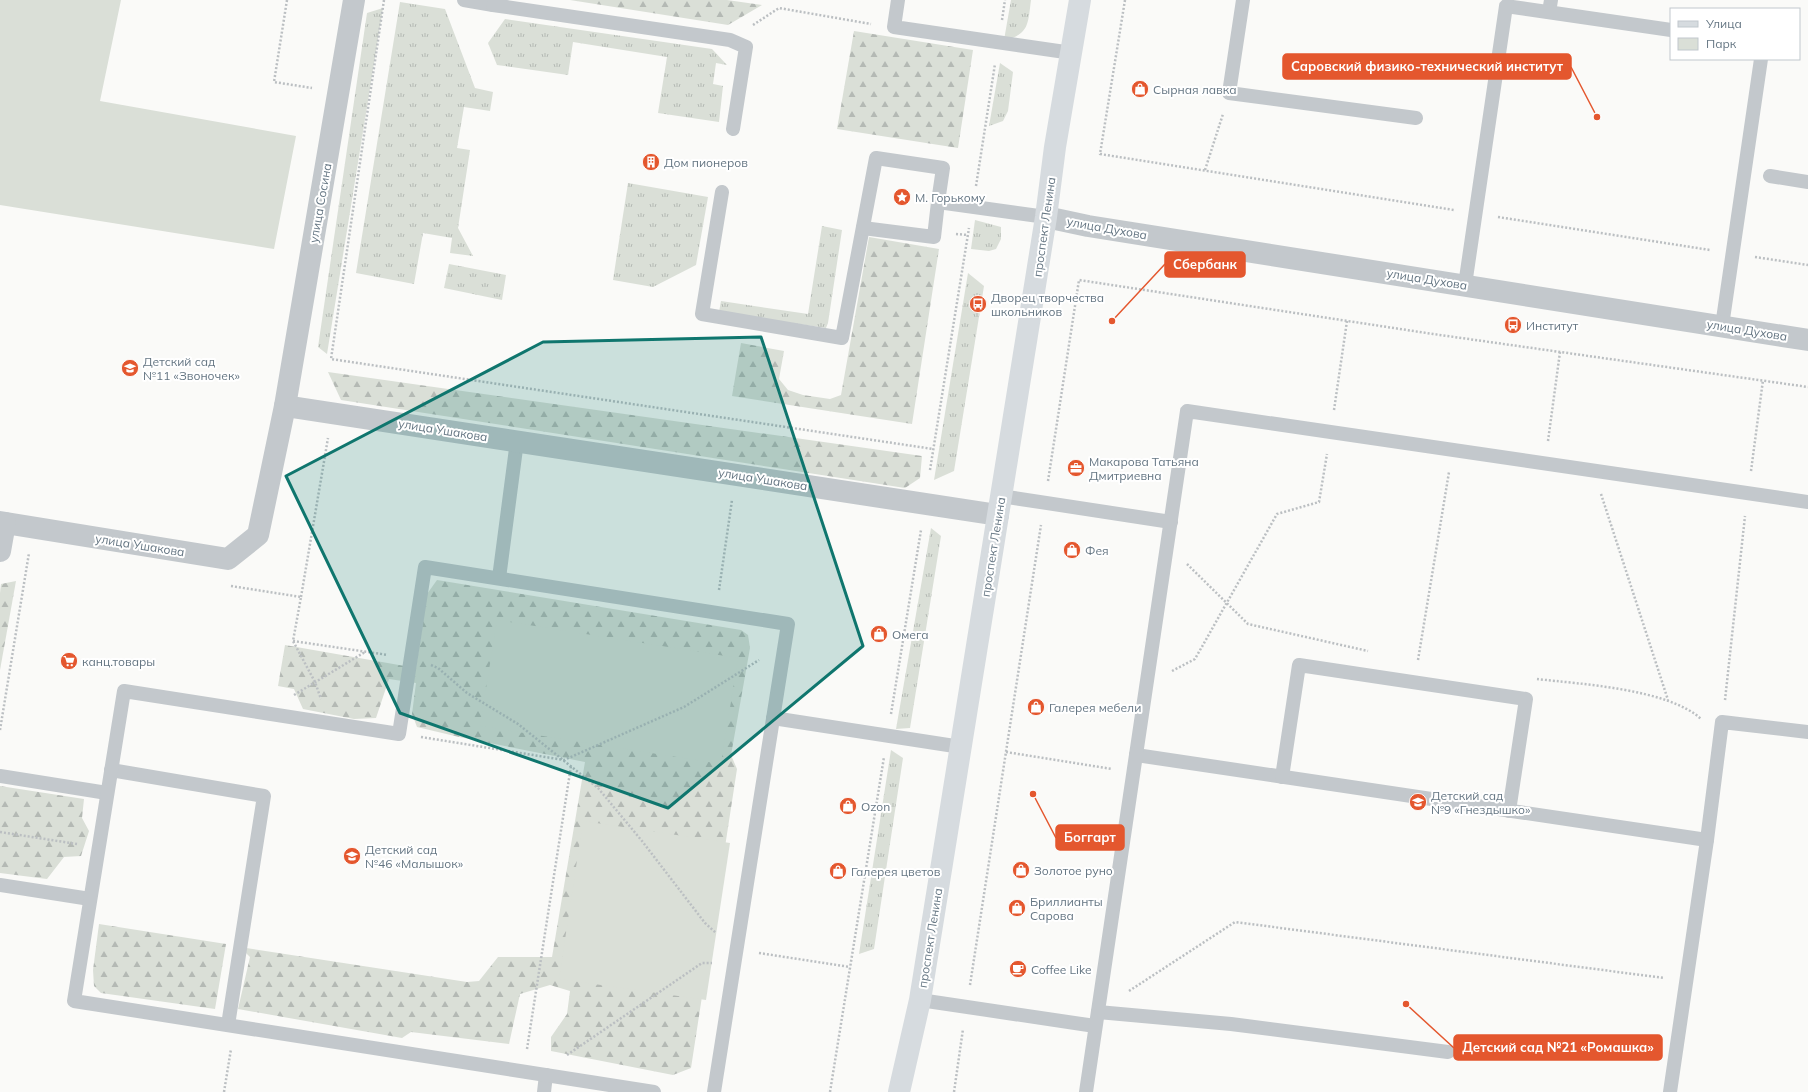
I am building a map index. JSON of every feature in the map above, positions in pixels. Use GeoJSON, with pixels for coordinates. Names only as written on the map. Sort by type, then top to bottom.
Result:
{"type":"FeatureCollection","features":[{"type":"Feature","properties":{"kind":"street","name":"улица Сосина"},"geometry":{"type":"LineString","coordinates":[[285,406],[354,0]]}},
{"type":"Feature","properties":{"kind":"street","name":"проспект Ленина"},"geometry":{"type":"LineString","coordinates":[[899,1092],[920,1000],[1046,217],[1055,147],[1080,0]]}},
{"type":"Feature","properties":{"kind":"street","name":"улица Духова"},"geometry":{"type":"LineString","coordinates":[[1046,217],[1088,226],[1808,340]]}},
{"type":"Feature","properties":{"kind":"street","name":"улица Ушакова"},"geometry":{"type":"LineString","coordinates":[[2,522],[228,559],[258,535],[285,406],[517,441],[1000,506]]}},
{"type":"Feature","properties":{"kind":"street"},"geometry":{"type":"LineString","coordinates":[[0,551],[2,522]]}},
{"type":"Feature","properties":{"kind":"lane"},"geometry":{"type":"LineString","coordinates":[[464,0],[494,2],[730,40],[746,47],[733,129]]}},
{"type":"Feature","properties":{"kind":"lane"},"geometry":{"type":"LineString","coordinates":[[898,0],[894,28],[1072,53]]}},
{"type":"Feature","properties":{"kind":"lane"},"geometry":{"type":"LineString","coordinates":[[1243,0],[1229,93],[1416,118]]}},
{"type":"Feature","properties":{"kind":"lane"},"geometry":{"type":"LineString","coordinates":[[1465,285],[1506,6],[1550,6],[1670,30]]}},
{"type":"Feature","properties":{"kind":"lane"},"geometry":{"type":"LineString","coordinates":[[1722,326],[1761,60]]}},
{"type":"Feature","properties":{"kind":"lane"},"geometry":{"type":"LineString","coordinates":[[722,192],[702,314],[842,338],[876,158],[943,168],[934,237],[863,228]]}},
{"type":"Feature","properties":{"kind":"lane"},"geometry":{"type":"LineString","coordinates":[[1770,176],[1808,182]]}},
{"type":"Feature","properties":{"kind":"lane"},"geometry":{"type":"LineString","coordinates":[[938,202],[972,208],[1046,217]]}},
{"type":"Feature","properties":{"kind":"lane"},"geometry":{"type":"LineString","coordinates":[[1086,1092],[1187,411],[1808,502]]}},
{"type":"Feature","properties":{"kind":"lane"},"geometry":{"type":"LineString","coordinates":[[499,578],[517,441]]}},
{"type":"Feature","properties":{"kind":"lane"},"geometry":{"type":"LineString","coordinates":[[1000,506],[1045,503],[1170,522]]}},
{"type":"Feature","properties":{"kind":"lane"},"geometry":{"type":"LineString","coordinates":[[654,1092],[74,1001],[124,690],[398,734],[425,567],[788,624],[714,1092]]}},
{"type":"Feature","properties":{"kind":"lane"},"geometry":{"type":"LineString","coordinates":[[1282,777],[1299,665],[1307,666],[1526,699],[1510,811]]}},
{"type":"Feature","properties":{"kind":"lane"},"geometry":{"type":"LineString","coordinates":[[774,718],[961,747]]}},
{"type":"Feature","properties":{"kind":"lane"},"geometry":{"type":"LineString","coordinates":[[1670,1092],[1707,840],[1722,722],[1808,732]]}},
{"type":"Feature","properties":{"kind":"lane"},"geometry":{"type":"LineString","coordinates":[[1136,756],[1707,840]]}},
{"type":"Feature","properties":{"kind":"lane"},"geometry":{"type":"LineString","coordinates":[[111,770],[264,796],[232,1025]]}},
{"type":"Feature","properties":{"kind":"lane"},"geometry":{"type":"LineString","coordinates":[[0,776],[107,793]]}},
{"type":"Feature","properties":{"kind":"lane"},"geometry":{"type":"LineString","coordinates":[[0,885],[90,899]]}},
{"type":"Feature","properties":{"kind":"lane"},"geometry":{"type":"LineString","coordinates":[[920,1000],[967,1007],[1096,1019],[1231,1024],[1448,1052]]}},
{"type":"Feature","properties":{"kind":"lane"},"geometry":{"type":"LineString","coordinates":[[543,1075],[544,1092]]}},
{"type":"Feature","properties":{"kind":"path"},"geometry":{"type":"LineString","coordinates":[[384,0],[330,359],[933,449]]}},
{"type":"Feature","properties":{"kind":"path"},"geometry":{"type":"LineString","coordinates":[[930,470],[1005,0]]}},
{"type":"Feature","properties":{"kind":"path"},"geometry":{"type":"LineString","coordinates":[[1100,154],[1125,0]]}},
{"type":"Feature","properties":{"kind":"path"},"geometry":{"type":"LineString","coordinates":[[730,40],[779,8],[894,28]]}},
{"type":"Feature","properties":{"kind":"path"},"geometry":{"type":"LineString","coordinates":[[1205,171],[1229,93]]}},
{"type":"Feature","properties":{"kind":"path"},"geometry":{"type":"LineString","coordinates":[[954,1092],[1079,280],[1347,321],[1808,387]]}},
{"type":"Feature","properties":{"kind":"path"},"geometry":{"type":"LineString","coordinates":[[1147,684],[1195,659],[1278,514],[1319,502],[1347,321]]}},
{"type":"Feature","properties":{"kind":"path"},"geometry":{"type":"LineString","coordinates":[[1545,463],[1560,352]]}},
{"type":"Feature","properties":{"kind":"path"},"geometry":{"type":"LineString","coordinates":[[1722,722],[1747,493],[1763,380]]}},
{"type":"Feature","properties":{"kind":"path"},"geometry":{"type":"LineString","coordinates":[[328,432],[294,641],[315,682],[330,723]]}},
{"type":"Feature","properties":{"kind":"path"},"geometry":{"type":"LineString","coordinates":[[1418,662],[1452,450]]}},
{"type":"Feature","properties":{"kind":"path"},"geometry":{"type":"LineString","coordinates":[[1594,470],[1668,700]]}},
{"type":"Feature","properties":{"kind":"path"},"geometry":{"type":"LineString","coordinates":[[716,613],[733,496]]}},
{"type":"Feature","properties":{"kind":"path"},"geometry":{"type":"LineString","coordinates":[[830,1092],[921,525]]}},
{"type":"Feature","properties":{"kind":"path"},"geometry":{"type":"LineString","coordinates":[[0,730],[34,528]]}},
{"type":"Feature","properties":{"kind":"path"},"geometry":{"type":"LineString","coordinates":[[1167,544],[1248,624],[1372,651]]}},
{"type":"Feature","properties":{"kind":"path"},"geometry":{"type":"LineString","coordinates":[[29,553],[37,554]]}},
{"type":"Feature","properties":{"kind":"path"},"geometry":{"type":"LineString","coordinates":[[224,585],[300,597]]}},
{"type":"Feature","properties":{"kind":"path"},"geometry":{"type":"LineString","coordinates":[[294,641],[411,658],[438,668],[467,694],[518,724],[598,788],[642,840],[705,923],[737,950],[850,967]]}},
{"type":"Feature","properties":{"kind":"path"},"geometry":{"type":"LineString","coordinates":[[398,734],[564,760],[684,707],[785,644]]}},
{"type":"Feature","properties":{"kind":"path"},"geometry":{"type":"LineString","coordinates":[[264,713],[366,652]]}},
{"type":"Feature","properties":{"kind":"path"},"geometry":{"type":"LineString","coordinates":[[1410,660],[1424,663]]}},
{"type":"Feature","properties":{"kind":"path"},"geometry":{"type":"LineString","coordinates":[[1530,678],[1610,688],[1668,700],[1693,712],[1720,737]]}},
{"type":"Feature","properties":{"kind":"path"},"geometry":{"type":"LineString","coordinates":[[1006,752],[1133,772]]}},
{"type":"Feature","properties":{"kind":"path"},"geometry":{"type":"LineString","coordinates":[[524,1071],[571,766]]}},
{"type":"Feature","properties":{"kind":"path"},"geometry":{"type":"LineString","coordinates":[[0,832],[99,847]]}},
{"type":"Feature","properties":{"kind":"path"},"geometry":{"type":"LineString","coordinates":[[1096,1019],[1235,922],[1686,981]]}},
{"type":"Feature","properties":{"kind":"path"},"geometry":{"type":"LineString","coordinates":[[543,1075],[702,963],[734,964]]}},
{"type":"Feature","properties":{"kind":"path"},"geometry":{"type":"LineString","coordinates":[[224,1092],[232,1025]]}},
{"type":"Feature","properties":{"kind":"highlighted area"},"geometry":{"type":"Polygon","coordinates":[[[761,337],[863,646],[668,808],[400,713],[286,476],[543,342],[761,337]]]}},
{"type":"Feature","properties":{"kind":"green space"},"geometry":{"type":"Polygon","coordinates":[[[0,0],[121,0],[100,101],[296,136],[274,249],[0,205],[0,0]]]}},
{"type":"Feature","properties":{"kind":"green space"},"geometry":{"type":"Polygon","coordinates":[[[570,0],[727,0],[762,5],[728,25],[570,0]]]}},
{"type":"Feature","properties":{"kind":"green space"},"geometry":{"type":"Polygon","coordinates":[[[1011,0],[1031,0],[1028,21],[1023,31],[1019,35],[1004,40],[1011,0]]]}},
{"type":"Feature","properties":{"kind":"green space"},"geometry":{"type":"Polygon","coordinates":[[[400,2],[445,9],[475,88],[493,92],[490,111],[464,107],[457,148],[470,150],[458,228],[473,256],[450,253],[452,238],[423,233],[414,284],[356,273],[400,2]]]}},
{"type":"Feature","properties":{"kind":"green space"},"geometry":{"type":"Polygon","coordinates":[[[383,8],[327,354],[318,347],[367,13],[383,8]]]}},
{"type":"Feature","properties":{"kind":"green space"},"geometry":{"type":"Polygon","coordinates":[[[505,19],[712,49],[727,65],[716,63],[713,84],[723,86],[719,122],[658,113],[667,57],[573,42],[568,75],[497,65],[488,43],[505,19]]]}},
{"type":"Feature","properties":{"kind":"green space"},"geometry":{"type":"Polygon","coordinates":[[[854,31],[973,50],[958,148],[837,129],[854,31]]]}},
{"type":"Feature","properties":{"kind":"green space"},"geometry":{"type":"Polygon","coordinates":[[[1000,63],[1013,72],[1008,111],[1003,121],[989,126],[1000,63]]]}},
{"type":"Feature","properties":{"kind":"green space"},"geometry":{"type":"Polygon","coordinates":[[[628,183],[708,197],[696,265],[653,287],[613,280],[628,183]]]}},
{"type":"Feature","properties":{"kind":"green space"},"geometry":{"type":"Polygon","coordinates":[[[975,220],[1001,227],[1001,239],[996,249],[989,251],[971,249],[975,220]]]}},
{"type":"Feature","properties":{"kind":"green space"},"geometry":{"type":"Polygon","coordinates":[[[822,226],[842,230],[826,328],[719,312],[721,301],[808,314],[822,226]]]}},
{"type":"Feature","properties":{"kind":"green space"},"geometry":{"type":"Polygon","coordinates":[[[869,237],[939,249],[912,424],[732,396],[741,343],[784,351],[779,379],[788,390],[803,395],[830,399],[841,395],[869,237]]]}},
{"type":"Feature","properties":{"kind":"green space"},"geometry":{"type":"Polygon","coordinates":[[[449,264],[506,275],[502,300],[444,288],[449,264]]]}},
{"type":"Feature","properties":{"kind":"green space"},"geometry":{"type":"Polygon","coordinates":[[[968,273],[984,286],[954,471],[934,480],[968,273]]]}},
{"type":"Feature","properties":{"kind":"green space"},"geometry":{"type":"Polygon","coordinates":[[[328,372],[922,456],[920,478],[905,488],[341,400],[328,372]]]}},
{"type":"Feature","properties":{"kind":"green space"},"geometry":{"type":"Polygon","coordinates":[[[931,528],[941,536],[910,728],[896,729],[931,528]]]}},
{"type":"Feature","properties":{"kind":"green space"},"geometry":{"type":"Polygon","coordinates":[[[437,580],[741,630],[748,635],[750,648],[731,755],[737,769],[691,1068],[673,1075],[551,1051],[551,1037],[567,1014],[570,991],[550,985],[520,994],[509,1044],[411,1032],[402,1038],[238,1009],[250,957],[240,947],[467,982],[479,981],[498,957],[552,957],[585,762],[459,737],[417,727],[412,714],[416,683],[389,679],[376,718],[354,719],[303,709],[294,689],[278,686],[285,645],[416,668],[427,594],[437,580]]]}},
{"type":"Feature","properties":{"kind":"green space"},"geometry":{"type":"Polygon","coordinates":[[[16,581],[0,670],[1,584],[16,581]]]}},
{"type":"Feature","properties":{"kind":"green space"},"geometry":{"type":"Polygon","coordinates":[[[497,620],[738,658],[721,764],[480,726],[497,620]]]}},
{"type":"Feature","properties":{"kind":"green space"},"geometry":{"type":"Polygon","coordinates":[[[891,750],[903,758],[874,949],[859,954],[891,750]]]}},
{"type":"Feature","properties":{"kind":"green space"},"geometry":{"type":"Polygon","coordinates":[[[0,786],[84,799],[82,818],[89,831],[81,856],[64,857],[47,879],[0,873],[0,786]]]}},
{"type":"Feature","properties":{"kind":"green space"},"geometry":{"type":"Polygon","coordinates":[[[583,821],[730,843],[706,1000],[559,979],[583,821]]]}},
{"type":"Feature","properties":{"kind":"green space"},"geometry":{"type":"Polygon","coordinates":[[[99,924],[226,944],[215,1009],[101,993],[94,986],[93,970],[99,924]]]}},
{"type":"Feature","properties":{"kind":"place","name":"Сырная лавка"},"geometry":{"type":"Point","coordinates":[1140,89]}},
{"type":"Feature","properties":{"kind":"place","name":"Саровский физико-технический институт"},"geometry":{"type":"Point","coordinates":[1597,117]}},
{"type":"Feature","properties":{"kind":"place","name":"Дом пионеров"},"geometry":{"type":"Point","coordinates":[651,162]}},
{"type":"Feature","properties":{"kind":"place","name":"М. Горькому"},"geometry":{"type":"Point","coordinates":[902,197]}},
{"type":"Feature","properties":{"kind":"place","name":"Дворец творчества школьников"},"geometry":{"type":"Point","coordinates":[978,304]}},
{"type":"Feature","properties":{"kind":"place","name":"Сбербанк"},"geometry":{"type":"Point","coordinates":[1112,321]}},
{"type":"Feature","properties":{"kind":"place","name":"Институт"},"geometry":{"type":"Point","coordinates":[1513,325]}},
{"type":"Feature","properties":{"kind":"place","name":"Детский сад №11 «Звоночек»"},"geometry":{"type":"Point","coordinates":[130,368]}},
{"type":"Feature","properties":{"kind":"place","name":"Макарова Татьяна Дмитриевна"},"geometry":{"type":"Point","coordinates":[1076,468]}},
{"type":"Feature","properties":{"kind":"place","name":"Фея"},"geometry":{"type":"Point","coordinates":[1072,550]}},
{"type":"Feature","properties":{"kind":"place","name":"Омега"},"geometry":{"type":"Point","coordinates":[879,634]}},
{"type":"Feature","properties":{"kind":"place","name":"канц.товары"},"geometry":{"type":"Point","coordinates":[69,661]}},
{"type":"Feature","properties":{"kind":"place","name":"Галерея мебели"},"geometry":{"type":"Point","coordinates":[1036,707]}},
{"type":"Feature","properties":{"kind":"place","name":"Боггарт"},"geometry":{"type":"Point","coordinates":[1033,794]}},
{"type":"Feature","properties":{"kind":"place","name":"Детский сад №9 «Гнездышко»"},"geometry":{"type":"Point","coordinates":[1418,802]}},
{"type":"Feature","properties":{"kind":"place","name":"Ozon"},"geometry":{"type":"Point","coordinates":[848,806]}},
{"type":"Feature","properties":{"kind":"place","name":"Детский сад №46 «Малышок»"},"geometry":{"type":"Point","coordinates":[352,856]}},
{"type":"Feature","properties":{"kind":"place","name":"Золотое руно"},"geometry":{"type":"Point","coordinates":[1021,870]}},
{"type":"Feature","properties":{"kind":"place","name":"Галерея цветов"},"geometry":{"type":"Point","coordinates":[838,871]}},
{"type":"Feature","properties":{"kind":"place","name":"Бриллианты Сарова"},"geometry":{"type":"Point","coordinates":[1017,908]}},
{"type":"Feature","properties":{"kind":"place","name":"Coffee Like"},"geometry":{"type":"Point","coordinates":[1018,969]}},
{"type":"Feature","properties":{"kind":"place","name":"Детский сад №21 «Ромашка»"},"geometry":{"type":"Point","coordinates":[1406,1004]}}]}
